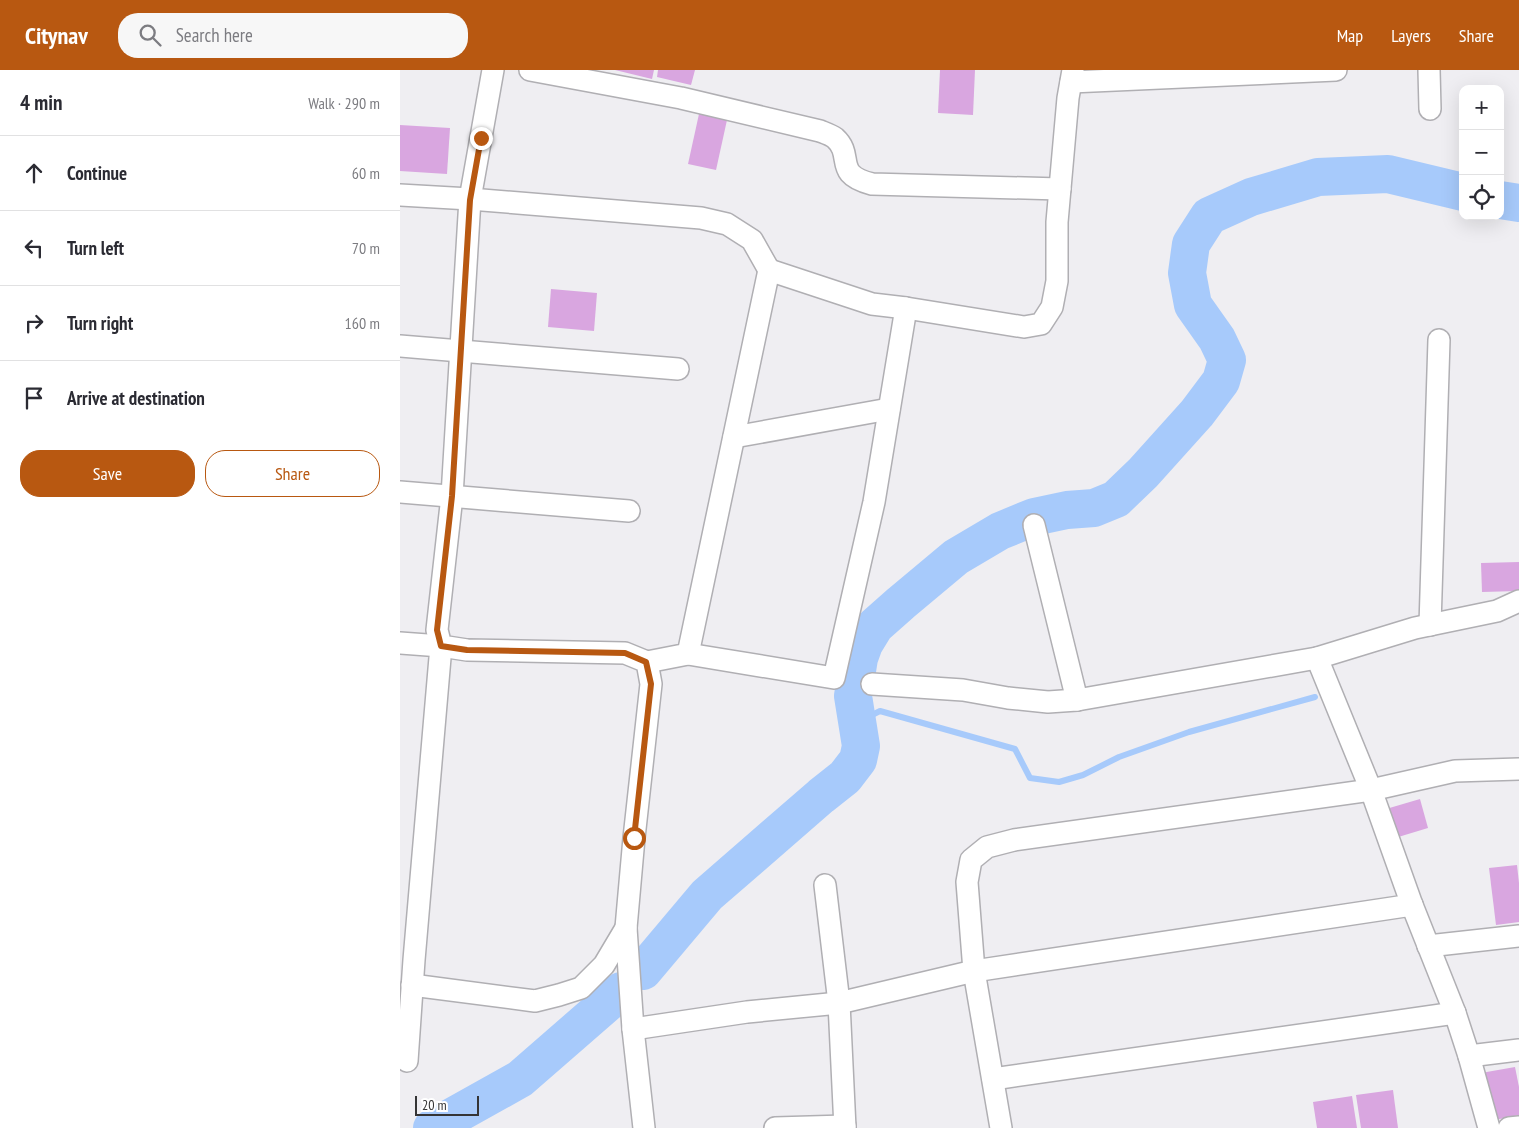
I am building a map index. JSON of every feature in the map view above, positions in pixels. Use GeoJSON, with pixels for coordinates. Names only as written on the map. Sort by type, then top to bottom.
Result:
{"type":"FeatureCollection","features":[{"type":"Feature","properties":{"kind":"street"},"geometry":{"type":"LineString","coordinates":[[407,1061],[441,646],[437,630],[452,496],[470,200],[493,70]]}},
{"type":"Feature","properties":{"kind":"street"},"geometry":{"type":"LineString","coordinates":[[530,70],[681,98],[820,131],[834,138],[842,148],[848,173],[858,180],[872,184],[1060,189]]}},
{"type":"Feature","properties":{"kind":"street"},"geometry":{"type":"LineString","coordinates":[[769,270],[872,304],[1024,327],[1041,324],[1052,307],[1057,281],[1057,222],[1072,76],[1336,70]]}},
{"type":"Feature","properties":{"kind":"street"},"geometry":{"type":"LineString","coordinates":[[1429,70],[1430,109]]}},
{"type":"Feature","properties":{"kind":"street"},"geometry":{"type":"LineString","coordinates":[[400,195],[701,218],[726,224],[752,240],[769,270],[688,654]]}},
{"type":"Feature","properties":{"kind":"street"},"geometry":{"type":"LineString","coordinates":[[400,643],[467,650],[625,653],[646,662],[688,654],[834,678],[874,502],[906,308]]}},
{"type":"Feature","properties":{"kind":"street"},"geometry":{"type":"LineString","coordinates":[[1430,625],[1439,340]]}},
{"type":"Feature","properties":{"kind":"street"},"geometry":{"type":"LineString","coordinates":[[400,346],[678,368]]}},
{"type":"Feature","properties":{"kind":"street"},"geometry":{"type":"LineString","coordinates":[[734,437],[889,408]]}},
{"type":"Feature","properties":{"kind":"street"},"geometry":{"type":"LineString","coordinates":[[400,492],[629,511]]}},
{"type":"Feature","properties":{"kind":"street"},"geometry":{"type":"LineString","coordinates":[[1034,525],[1077,700]]}},
{"type":"Feature","properties":{"kind":"street"},"geometry":{"type":"LineString","coordinates":[[872,684],[963,690],[1008,698],[1048,702],[1077,700],[1317,658],[1414,628],[1497,611],[1519,601]]}},
{"type":"Feature","properties":{"kind":"street"},"geometry":{"type":"LineString","coordinates":[[1317,658],[1371,790],[1412,905],[1455,1013],[1490,1128]]}},
{"type":"Feature","properties":{"kind":"street"},"geometry":{"type":"LineString","coordinates":[[644,1128],[626,928],[651,684],[646,662]]}},
{"type":"Feature","properties":{"kind":"street"},"geometry":{"type":"LineString","coordinates":[[1001,1128],[974,971],[967,882],[971,860],[987,847],[1014,840],[1371,790],[1455,771],[1519,769]]}},
{"type":"Feature","properties":{"kind":"street"},"geometry":{"type":"LineString","coordinates":[[775,1128],[845,1127],[840,1004],[825,885]]}},
{"type":"Feature","properties":{"kind":"street"},"geometry":{"type":"LineString","coordinates":[[634,1029],[747,1012],[840,1004],[974,971],[1412,905]]}},
{"type":"Feature","properties":{"kind":"street"},"geometry":{"type":"LineString","coordinates":[[412,985],[535,1001],[559,995],[581,988],[604,965],[626,928]]}},
{"type":"Feature","properties":{"kind":"street"},"geometry":{"type":"LineString","coordinates":[[1428,946],[1519,936]]}},
{"type":"Feature","properties":{"kind":"street"},"geometry":{"type":"LineString","coordinates":[[993,1079],[1455,1013]]}},
{"type":"Feature","properties":{"kind":"street"},"geometry":{"type":"LineString","coordinates":[[1469,1056],[1519,1050]]}},
{"type":"Feature","properties":{"kind":"street"},"geometry":{"type":"LineString","coordinates":[[1508,1128],[1519,1127]]}},
{"type":"Feature","properties":{"kind":"building"},"geometry":{"type":"Polygon","coordinates":[[[615,70],[654,70],[652,79],[615,70]]]}},
{"type":"Feature","properties":{"kind":"building"},"geometry":{"type":"Polygon","coordinates":[[[658,70],[695,70],[691,85],[657,77],[658,70]]]}},
{"type":"Feature","properties":{"kind":"building"},"geometry":{"type":"Polygon","coordinates":[[[940,70],[975,70],[973,115],[938,113],[940,70]]]}},
{"type":"Feature","properties":{"kind":"building"},"geometry":{"type":"Polygon","coordinates":[[[699,114],[727,120],[716,170],[688,164],[699,114]]]}},
{"type":"Feature","properties":{"kind":"building"},"geometry":{"type":"Polygon","coordinates":[[[400,125],[450,128],[447,174],[400,171],[400,125]]]}},
{"type":"Feature","properties":{"kind":"building"},"geometry":{"type":"Polygon","coordinates":[[[551,289],[597,293],[594,331],[548,327],[551,289]]]}},
{"type":"Feature","properties":{"kind":"building"},"geometry":{"type":"Polygon","coordinates":[[[1519,562],[1519,591],[1482,592],[1481,563],[1519,562]]]}},
{"type":"Feature","properties":{"kind":"building"},"geometry":{"type":"Polygon","coordinates":[[[1420,799],[1428,828],[1395,838],[1386,809],[1420,799]]]}},
{"type":"Feature","properties":{"kind":"building"},"geometry":{"type":"Polygon","coordinates":[[[1517,865],[1519,922],[1496,925],[1489,868],[1517,865]]]}},
{"type":"Feature","properties":{"kind":"building"},"geometry":{"type":"Polygon","coordinates":[[[1515,1067],[1519,1087],[1519,1115],[1490,1121],[1481,1073],[1515,1067]]]}},
{"type":"Feature","properties":{"kind":"building"},"geometry":{"type":"Polygon","coordinates":[[[1393,1090],[1398,1128],[1361,1128],[1356,1095],[1393,1090]]]}},
{"type":"Feature","properties":{"kind":"building"},"geometry":{"type":"Polygon","coordinates":[[[1352,1096],[1357,1128],[1317,1128],[1313,1102],[1352,1096]]]}},
{"type":"Feature","properties":{"kind":"waterway"},"geometry":{"type":"LineString","coordinates":[[643,971],[707,895],[845,777],[858,760],[861,746],[853,696],[859,658],[864,644],[875,626],[956,557],[1000,531],[1034,517],[1067,510],[1094,508],[1116,499],[1143,473],[1197,413],[1221,381],[1227,360],[1217,339],[1193,305],[1187,273],[1191,244],[1209,216],[1251,197],[1318,177],[1388,174],[1459,191]]}},
{"type":"Feature","properties":{"kind":"waterway"},"geometry":{"type":"LineString","coordinates":[[1504,201],[1519,203]]}},
{"type":"Feature","properties":{"kind":"waterway"},"geometry":{"type":"LineString","coordinates":[[858,728],[868,717],[880,711],[1015,749],[1030,778],[1059,782],[1083,775],[1119,757],[1189,732],[1315,697]]}},
{"type":"Feature","properties":{"kind":"waterway"},"geometry":{"type":"LineString","coordinates":[[432,1128],[520,1079],[621,991]]}},
{"type":"Feature","properties":{"kind":"route"},"geometry":{"type":"LineString","coordinates":[[481,138],[470,200],[452,496],[437,630],[441,646],[467,650],[625,653],[646,662],[651,684],[634,838]]}}]}
